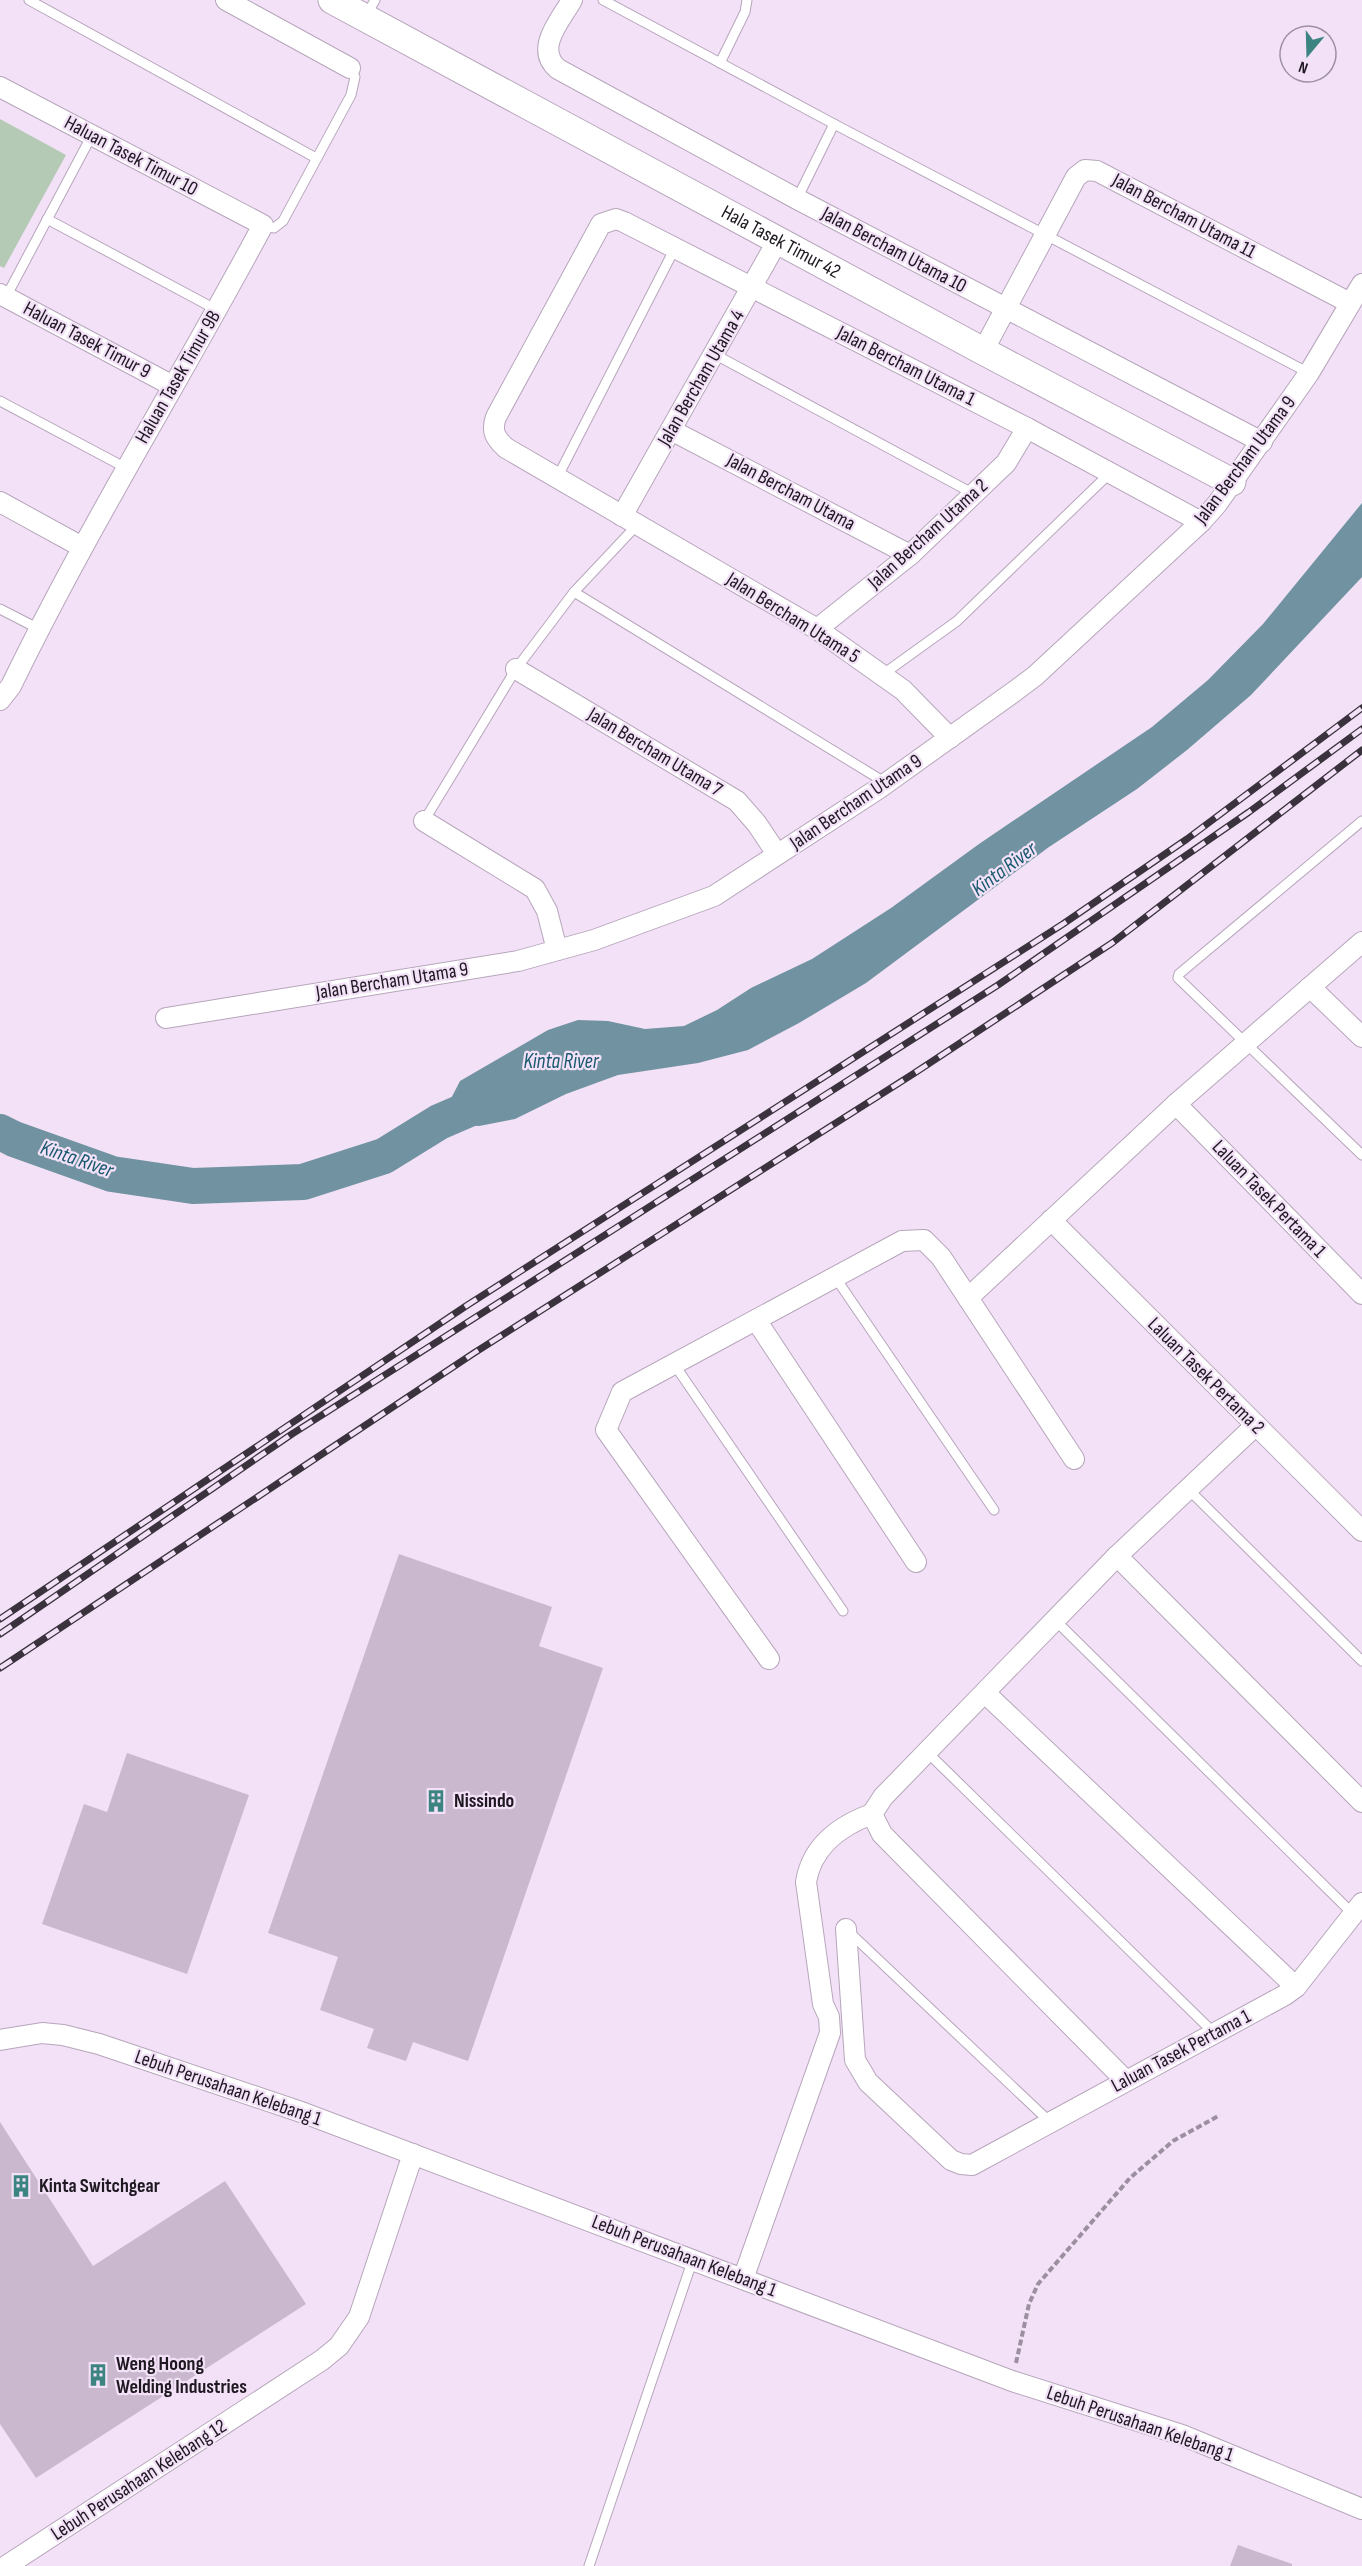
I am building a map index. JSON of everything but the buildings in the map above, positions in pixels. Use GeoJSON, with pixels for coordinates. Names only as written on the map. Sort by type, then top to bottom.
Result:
{"type":"FeatureCollection","features":[{"type":"Feature","properties":{"kind":"street"},"geometry":{"type":"LineString","coordinates":[[226,0],[350,68]]}},
{"type":"Feature","properties":{"kind":"street","name":"Hala Tasek Timur 42"},"geometry":{"type":"LineString","coordinates":[[332,0],[370,9],[778,240],[1232,482]]}},
{"type":"Feature","properties":{"kind":"street","name":"Jalan Bercham Utama 10"},"geometry":{"type":"LineString","coordinates":[[572,0],[549,41],[547,57],[558,69],[797,199],[1262,442]]}},
{"type":"Feature","properties":{"kind":"street","name":"Haluan Tasek Timur 10"},"geometry":{"type":"LineString","coordinates":[[0,87],[263,225]]}},
{"type":"Feature","properties":{"kind":"street","name":"Jalan Bercham Utama 11"},"geometry":{"type":"LineString","coordinates":[[1046,236],[1076,177],[1085,170],[1091,169],[1350,303]]}},
{"type":"Feature","properties":{"kind":"street","name":"Jalan Bercham Utama 1"},"geometry":{"type":"LineString","coordinates":[[494,433],[495,417],[595,230],[608,220],[616,219],[1027,428],[1201,522]]}},
{"type":"Feature","properties":{"kind":"street","name":"Haluan Tasek Timur 9B"},"geometry":{"type":"LineString","coordinates":[[0,700],[11,686],[82,547],[263,225]]}},
{"type":"Feature","properties":{"kind":"street"},"geometry":{"type":"LineString","coordinates":[[983,351],[1046,236]]}},
{"type":"Feature","properties":{"kind":"street","name":"Jalan Bercham Utama 4"},"geometry":{"type":"LineString","coordinates":[[630,520],[671,430],[778,240]]}},
{"type":"Feature","properties":{"kind":"street","name":"Jalan Bercham Utama 9"},"geometry":{"type":"LineString","coordinates":[[166,1018],[518,961],[594,940],[714,896],[886,783],[1035,676],[1201,522],[1262,442],[1308,373],[1362,284]]}},
{"type":"Feature","properties":{"kind":"street","name":"Haluan Tasek Timur 9"},"geometry":{"type":"LineString","coordinates":[[3,296],[173,386]]}},
{"type":"Feature","properties":{"kind":"street","name":"Jalan Bercham Utama 2"},"geometry":{"type":"LineString","coordinates":[[817,629],[910,555],[974,494],[1006,463],[1027,428]]}},
{"type":"Feature","properties":{"kind":"street","name":"Jalan Bercham Utama"},"geometry":{"type":"LineString","coordinates":[[671,430],[910,555]]}},
{"type":"Feature","properties":{"kind":"street","name":"Jalan Bercham Utama 5"},"geometry":{"type":"LineString","coordinates":[[494,433],[506,448],[817,629],[915,700],[950,738]]}},
{"type":"Feature","properties":{"kind":"street"},"geometry":{"type":"LineString","coordinates":[[0,502],[82,547]]}},
{"type":"Feature","properties":{"kind":"street","name":"Jalan Bercham Utama 7"},"geometry":{"type":"LineString","coordinates":[[516,669],[737,801],[758,824],[777,854]]}},
{"type":"Feature","properties":{"kind":"street"},"geometry":{"type":"LineString","coordinates":[[424,821],[535,889],[547,911],[557,950]]}},
{"type":"Feature","properties":{"kind":"street"},"geometry":{"type":"LineString","coordinates":[[968,1299],[1176,1104],[1362,942]]}},
{"type":"Feature","properties":{"kind":"street"},"geometry":{"type":"LineString","coordinates":[[1310,987],[1362,1037]]}},
{"type":"Feature","properties":{"kind":"street","name":"Laluan Tasek Pertama 1"},"geometry":{"type":"LineString","coordinates":[[1176,1104],[1362,1294]]}},
{"type":"Feature","properties":{"kind":"street","name":"Laluan Tasek Pertama 2"},"geometry":{"type":"LineString","coordinates":[[1051,1220],[1362,1531]]}},
{"type":"Feature","properties":{"kind":"street"},"geometry":{"type":"LineString","coordinates":[[769,1659],[606,1430],[622,1392],[902,1241],[924,1240],[941,1257],[1074,1459]]}},
{"type":"Feature","properties":{"kind":"street"},"geometry":{"type":"LineString","coordinates":[[756,1320],[916,1562]]}},
{"type":"Feature","properties":{"kind":"street"},"geometry":{"type":"LineString","coordinates":[[743,2278],[830,2033],[829,2017],[822,2004],[806,1882],[815,1854],[831,1835],[852,1821],[872,1814],[883,1797],[1117,1556],[1256,1425]]}},
{"type":"Feature","properties":{"kind":"street"},"geometry":{"type":"LineString","coordinates":[[1117,1556],[1362,1803]]}},
{"type":"Feature","properties":{"kind":"street"},"geometry":{"type":"LineString","coordinates":[[985,1693],[1296,1986]]}},
{"type":"Feature","properties":{"kind":"street"},"geometry":{"type":"LineString","coordinates":[[872,1814],[882,1834],[1125,2080]]}},
{"type":"Feature","properties":{"kind":"street","name":"Laluan Tasek Pertama 1"},"geometry":{"type":"LineString","coordinates":[[846,1929],[855,2060],[868,2082],[951,2160],[972,2165],[1285,1995],[1296,1986],[1358,1909]]}},
{"type":"Feature","properties":{"kind":"street","name":"Lebuh Perusahaan Kelebang 1"},"geometry":{"type":"LineString","coordinates":[[0,2040],[42,2033],[99,2044],[304,2113],[1012,2382],[1182,2435],[1362,2508]]}},
{"type":"Feature","properties":{"kind":"street","name":"Lebuh Perusahaan Kelebang 12"},"geometry":{"type":"LineString","coordinates":[[10,2565],[312,2367],[339,2346],[359,2317],[413,2154]]}},
{"type":"Feature","properties":{"kind":"lane"},"geometry":{"type":"LineString","coordinates":[[28,0],[316,158]]}},
{"type":"Feature","properties":{"kind":"lane"},"geometry":{"type":"LineString","coordinates":[[603,0],[1308,373]]}},
{"type":"Feature","properties":{"kind":"lane"},"geometry":{"type":"LineString","coordinates":[[720,63],[745,12],[747,0]]}},
{"type":"Feature","properties":{"kind":"lane"},"geometry":{"type":"LineString","coordinates":[[263,225],[273,228],[283,221],[351,95],[355,77],[350,68]]}},
{"type":"Feature","properties":{"kind":"lane"},"geometry":{"type":"LineString","coordinates":[[797,199],[834,124]]}},
{"type":"Feature","properties":{"kind":"lane"},"geometry":{"type":"LineString","coordinates":[[3,296],[92,135]]}},
{"type":"Feature","properties":{"kind":"lane"},"geometry":{"type":"LineString","coordinates":[[47,219],[217,310]]}},
{"type":"Feature","properties":{"kind":"lane"},"geometry":{"type":"LineString","coordinates":[[557,478],[675,248]]}},
{"type":"Feature","properties":{"kind":"lane"},"geometry":{"type":"LineString","coordinates":[[714,354],[974,494]]}},
{"type":"Feature","properties":{"kind":"lane"},"geometry":{"type":"LineString","coordinates":[[0,401],[126,468]]}},
{"type":"Feature","properties":{"kind":"lane"},"geometry":{"type":"LineString","coordinates":[[882,675],[957,621],[1110,473]]}},
{"type":"Feature","properties":{"kind":"lane"},"geometry":{"type":"LineString","coordinates":[[424,821],[516,669],[630,520]]}},
{"type":"Feature","properties":{"kind":"lane"},"geometry":{"type":"LineString","coordinates":[[574,592],[886,783]]}},
{"type":"Feature","properties":{"kind":"lane"},"geometry":{"type":"LineString","coordinates":[[0,609],[39,629]]}},
{"type":"Feature","properties":{"kind":"lane"},"geometry":{"type":"LineString","coordinates":[[1362,821],[1179,974],[1179,979],[1362,1155]]}},
{"type":"Feature","properties":{"kind":"lane"},"geometry":{"type":"LineString","coordinates":[[835,1277],[994,1510]]}},
{"type":"Feature","properties":{"kind":"lane"},"geometry":{"type":"LineString","coordinates":[[674,1364],[843,1611]]}},
{"type":"Feature","properties":{"kind":"lane"},"geometry":{"type":"LineString","coordinates":[[1188,1489],[1362,1661]]}},
{"type":"Feature","properties":{"kind":"lane"},"geometry":{"type":"LineString","coordinates":[[1055,1620],[1358,1909]]}},
{"type":"Feature","properties":{"kind":"lane"},"geometry":{"type":"LineString","coordinates":[[927,1752],[1214,2033]]}},
{"type":"Feature","properties":{"kind":"lane"},"geometry":{"type":"LineString","coordinates":[[846,1929],[1050,2122]]}},
{"type":"Feature","properties":{"kind":"lane"},"geometry":{"type":"LineString","coordinates":[[589,2566],[693,2259]]}},
{"type":"Feature","properties":{"kind":"path"},"geometry":{"type":"LineString","coordinates":[[1012,2382],[1029,2304],[1038,2284],[1130,2178],[1173,2142],[1220,2115]]}},
{"type":"Feature","properties":{"kind":"green space"},"geometry":{"type":"Polygon","coordinates":[[[0,119],[66,155],[4,268],[0,266],[0,119]]]}},
{"type":"Feature","properties":{"kind":"water","name":"Kinta River"},"geometry":{"type":"Polygon","coordinates":[[[1362,503],[1362,577],[1251,695],[1137,789],[1049,847],[866,983],[748,1050],[698,1063],[618,1075],[566,1094],[515,1119],[479,1126],[439,1122],[460,1081],[548,1030],[578,1020],[608,1021],[645,1029],[684,1026],[717,1010],[751,988],[812,959],[891,908],[979,844],[1152,727],[1208,680],[1263,624],[1362,503]]]}},
{"type":"Feature","properties":{"kind":"waterway","name":"Kinta River"},"geometry":{"type":"LineString","coordinates":[[0,1132],[112,1174],[193,1186],[303,1182],[384,1156],[439,1122],[483,1103]]}},
{"type":"Feature","properties":{"kind":"railway"},"geometry":{"type":"LineString","coordinates":[[0,1619],[466,1306],[1063,924],[1187,839],[1362,708]]}},
{"type":"Feature","properties":{"kind":"railway"},"geometry":{"type":"LineString","coordinates":[[0,1634],[292,1434],[998,985],[1249,812],[1362,729]]}},
{"type":"Feature","properties":{"kind":"railway"},"geometry":{"type":"LineString","coordinates":[[0,1668],[474,1353],[913,1074],[1112,943],[1362,750]]}},
{"type":"Feature","properties":{"kind":"place","name":"Nissindo"},"geometry":{"type":"Point","coordinates":[436,1801]}},
{"type":"Feature","properties":{"kind":"place","name":"Kinta Switchgear"},"geometry":{"type":"Point","coordinates":[21,2186]}},
{"type":"Feature","properties":{"kind":"place","name":"Weng Hoong Welding Industries"},"geometry":{"type":"Point","coordinates":[98,2375]}}]}
